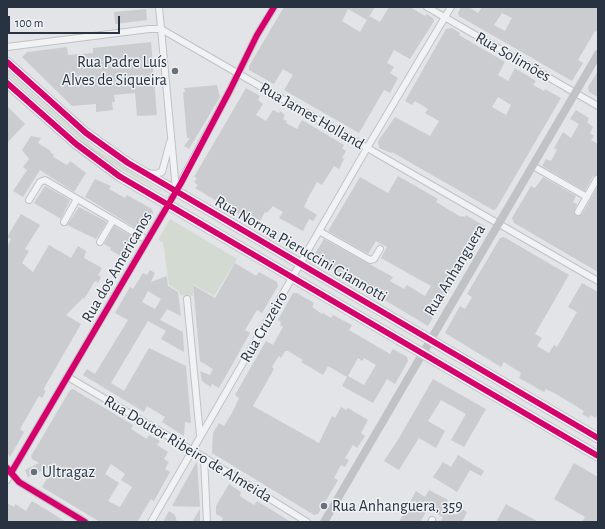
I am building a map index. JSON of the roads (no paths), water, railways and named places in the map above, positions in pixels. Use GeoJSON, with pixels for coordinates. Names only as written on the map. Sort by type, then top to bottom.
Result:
{"type":"FeatureCollection","features":[{"type":"Feature","properties":{"kind":"main road","name":"Rua Norma Pieruccini Giannotti"},"geometry":{"type":"LineString","coordinates":[[7,62],[99,143],[142,171],[598,438]]}},
{"type":"Feature","properties":{"kind":"main road","name":"Rua Norma Pieruccini Giannotti"},"geometry":{"type":"LineString","coordinates":[[7,83],[94,159],[119,176],[598,456]]}},
{"type":"Feature","properties":{"kind":"street"},"geometry":{"type":"LineString","coordinates":[[159,7],[170,142],[173,152],[176,191]]}},
{"type":"Feature","properties":{"kind":"street","name":"Rua dos Americanos"},"geometry":{"type":"LineString","coordinates":[[8,474],[68,376],[176,191],[239,73],[257,35],[274,7]]}},
{"type":"Feature","properties":{"kind":"street","name":"Rua Solimões"},"geometry":{"type":"LineString","coordinates":[[427,7],[598,106]]}},
{"type":"Feature","properties":{"kind":"street","name":"Rua Cruzeiro"},"geometry":{"type":"LineString","coordinates":[[151,522],[200,435],[293,278],[366,148],[451,7]]}},
{"type":"Feature","properties":{"kind":"street","name":"Rua James Holland"},"geometry":{"type":"LineString","coordinates":[[7,47],[149,28],[161,29],[598,281]]}},
{"type":"Feature","properties":{"kind":"street","name":"Rua Anhanguera"},"geometry":{"type":"LineString","coordinates":[[324,522],[598,54]]}},
{"type":"Feature","properties":{"kind":"street"},"geometry":{"type":"LineString","coordinates":[[142,171],[155,174],[162,172],[170,142]]}},
{"type":"Feature","properties":{"kind":"street"},"geometry":{"type":"LineString","coordinates":[[533,166],[587,197]]}},
{"type":"Feature","properties":{"kind":"street"},"geometry":{"type":"LineString","coordinates":[[578,212],[597,179]]}},
{"type":"Feature","properties":{"kind":"street"},"geometry":{"type":"LineString","coordinates":[[29,200],[40,182],[44,180],[147,240]]}},
{"type":"Feature","properties":{"kind":"street"},"geometry":{"type":"LineString","coordinates":[[64,222],[77,199]]}},
{"type":"Feature","properties":{"kind":"street"},"geometry":{"type":"LineString","coordinates":[[100,242],[113,220]]}},
{"type":"Feature","properties":{"kind":"street"},"geometry":{"type":"LineString","coordinates":[[319,231],[370,260],[374,259],[380,249]]}},
{"type":"Feature","properties":{"kind":"street"},"geometry":{"type":"LineString","coordinates":[[187,299],[200,435]]}},
{"type":"Feature","properties":{"kind":"street","name":"Rua Doutor Ribeiro de Almeida"},"geometry":{"type":"LineString","coordinates":[[68,376],[192,450],[307,522]]}},
{"type":"Feature","properties":{"kind":"street"},"geometry":{"type":"LineString","coordinates":[[204,458],[207,522]]}},
{"type":"Feature","properties":{"kind":"street"},"geometry":{"type":"LineString","coordinates":[[8,474],[85,522]]}},
{"type":"Feature","properties":{"kind":"place","name":"Rua Padre Luís Alves de Siqueira"},"geometry":{"type":"Point","coordinates":[175,71]}},
{"type":"Feature","properties":{"kind":"place","name":"Ultragaz"},"geometry":{"type":"Point","coordinates":[34,472]}},
{"type":"Feature","properties":{"kind":"place","name":"Rua Anhanguera, 359"},"geometry":{"type":"Point","coordinates":[324,506]}}]}
